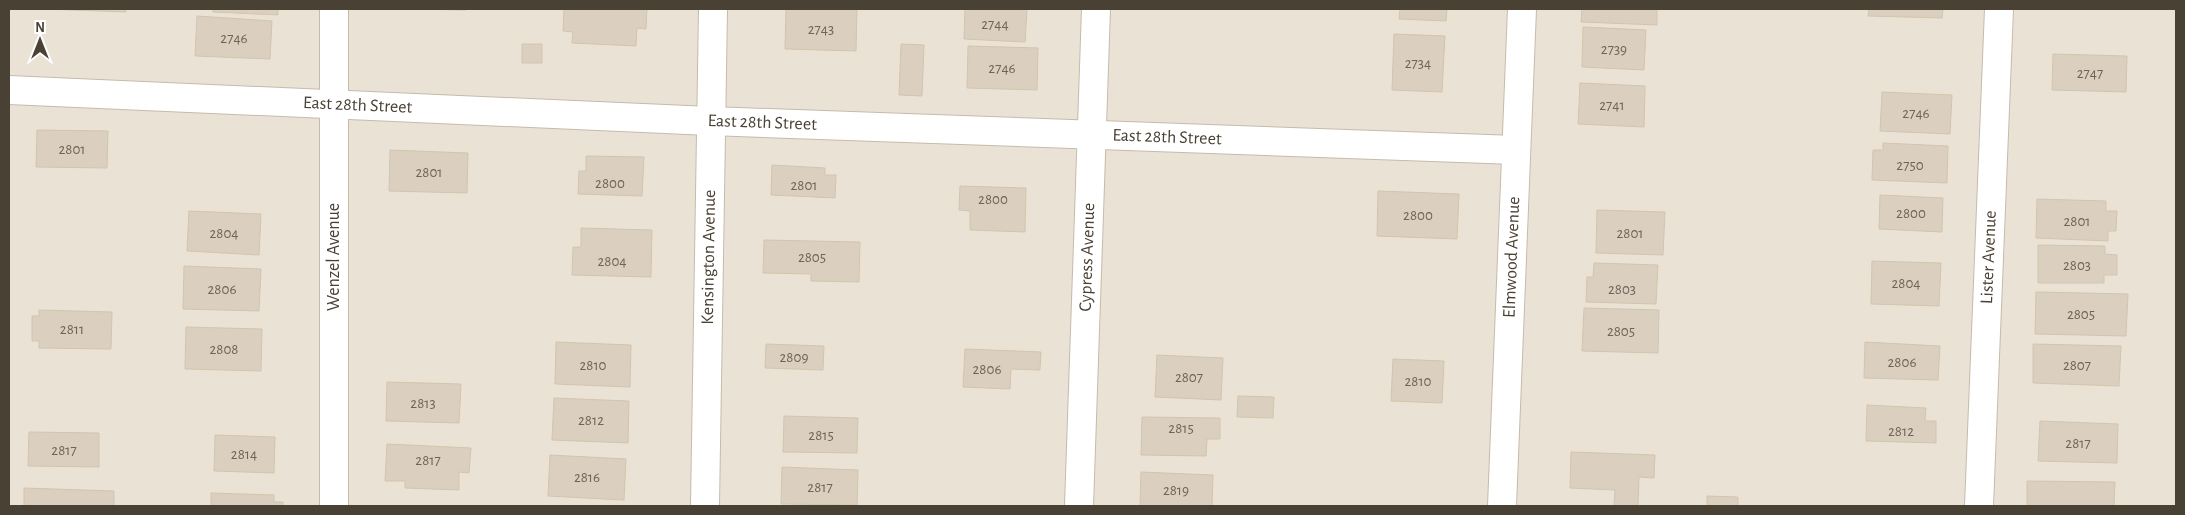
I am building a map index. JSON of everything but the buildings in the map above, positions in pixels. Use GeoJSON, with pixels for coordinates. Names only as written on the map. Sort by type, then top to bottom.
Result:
{"type":"FeatureCollection","features":[{"type":"Feature","properties":{"kind":"street","name":"Wenzel Avenue"},"geometry":{"type":"LineString","coordinates":[[334,9],[334,506]]}},
{"type":"Feature","properties":{"kind":"street","name":"Kensington Avenue"},"geometry":{"type":"LineString","coordinates":[[705,506],[713,9]]}},
{"type":"Feature","properties":{"kind":"street","name":"Cypress Avenue"},"geometry":{"type":"LineString","coordinates":[[1078,506],[1096,9]]}},
{"type":"Feature","properties":{"kind":"street","name":"Elmwood Avenue"},"geometry":{"type":"LineString","coordinates":[[1502,506],[1522,9]]}},
{"type":"Feature","properties":{"kind":"street","name":"Lister Avenue"},"geometry":{"type":"LineString","coordinates":[[1979,506],[1999,9]]}},
{"type":"Feature","properties":{"kind":"street","name":"East 28th Street"},"geometry":{"type":"LineString","coordinates":[[9,90],[710,121],[1516,150]]}},
{"type":"Feature","properties":{"kind":"shaded area"},"geometry":{"type":"Polygon","coordinates":[[[9,9],[2176,9],[2176,506],[9,506],[9,9]]]}}]}
